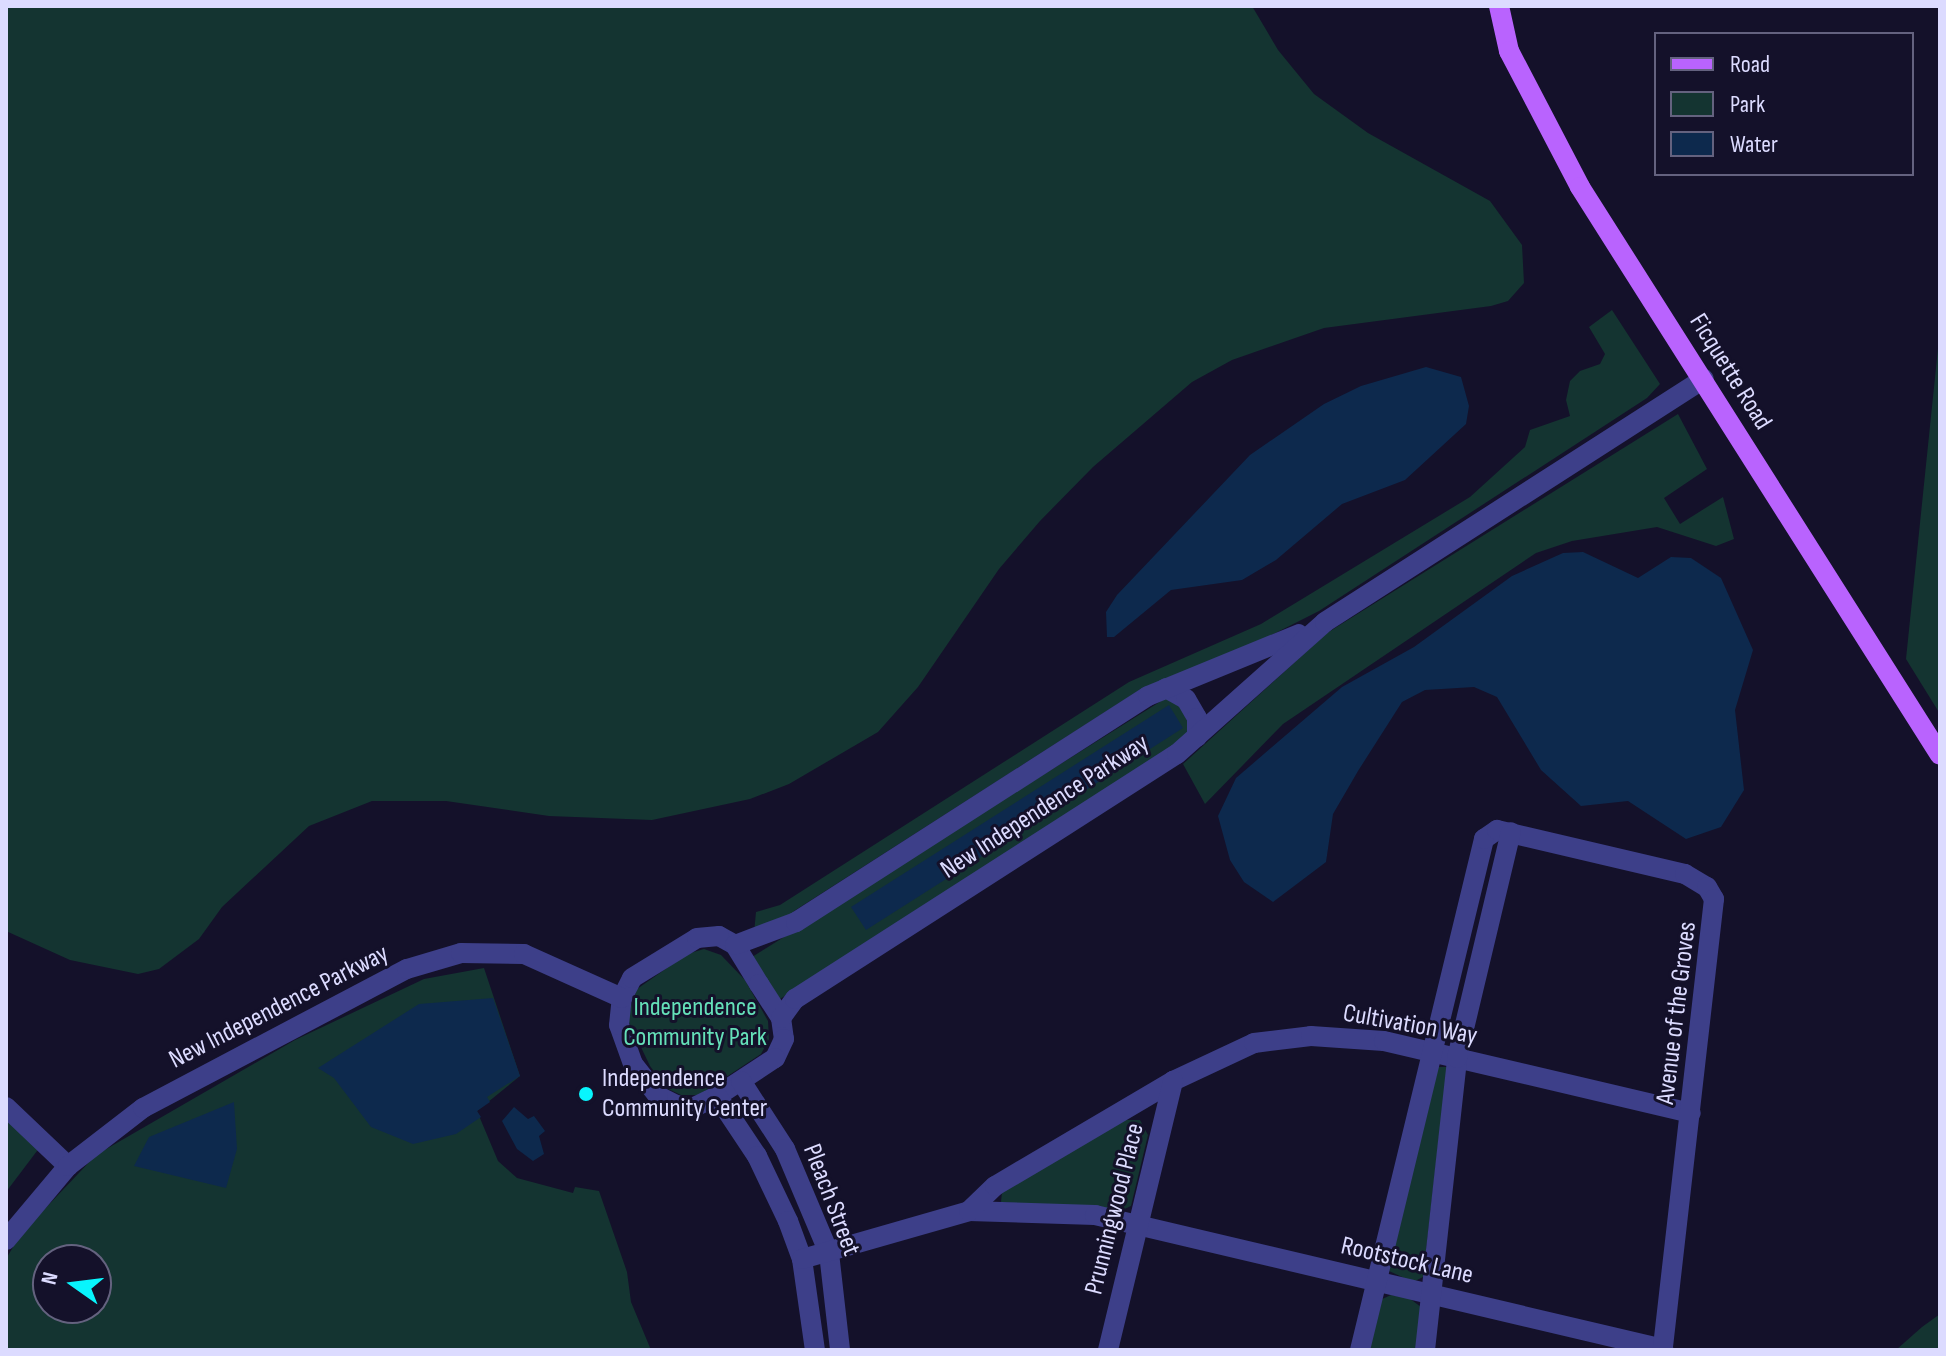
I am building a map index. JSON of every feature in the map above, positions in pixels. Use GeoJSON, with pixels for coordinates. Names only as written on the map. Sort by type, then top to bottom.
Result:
{"type":"FeatureCollection","features":[{"type":"Feature","properties":{"kind":"main road","name":"Ficquette Road"},"geometry":{"type":"LineString","coordinates":[[1499,6],[1509,51],[1580,187],[1940,755]]}},
{"type":"Feature","properties":{"kind":"street","name":"New Independence Parkway"},"geometry":{"type":"LineString","coordinates":[[781,1018],[795,999],[1197,737],[1325,622],[1704,379]]}},
{"type":"Feature","properties":{"kind":"street","name":"New Independence Parkway"},"geometry":{"type":"LineString","coordinates":[[735,945],[796,922],[1166,688],[1325,622]]}},
{"type":"Feature","properties":{"kind":"street"},"geometry":{"type":"LineString","coordinates":[[1166,688],[1186,699],[1197,718],[1197,737]]}},
{"type":"Feature","properties":{"kind":"street"},"geometry":{"type":"LineString","coordinates":[[1360,1350],[1433,1052],[1500,832]]}},
{"type":"Feature","properties":{"kind":"street"},"geometry":{"type":"LineString","coordinates":[[1425,1350],[1457,1058],[1500,832]]}},
{"type":"Feature","properties":{"kind":"street","name":"Avenue of the Groves"},"geometry":{"type":"LineString","coordinates":[[1500,832],[1685,874],[1707,887],[1715,914],[1663,1350]]}},
{"type":"Feature","properties":{"kind":"street"},"geometry":{"type":"LineString","coordinates":[[719,936],[735,945],[781,1018],[784,1039],[775,1058],[717,1096],[692,1108],[658,1096],[628,1051],[619,1025],[622,998],[632,978],[697,938],[719,936]]}},
{"type":"Feature","properties":{"kind":"street","name":"New Independence Parkway"},"geometry":{"type":"LineString","coordinates":[[7,1236],[68,1166],[143,1108],[407,969],[461,953],[524,954],[622,998]]}},
{"type":"Feature","properties":{"kind":"street","name":"Cultivation Way"},"geometry":{"type":"LineString","coordinates":[[969,1211],[995,1186],[1173,1081],[1254,1043],[1311,1036],[1363,1038],[1691,1113]]}},
{"type":"Feature","properties":{"kind":"street","name":"Pleach Street"},"geometry":{"type":"LineString","coordinates":[[741,1081],[785,1149],[829,1253],[840,1350]]}},
{"type":"Feature","properties":{"kind":"street","name":"Prunningwood Place"},"geometry":{"type":"LineString","coordinates":[[1108,1350],[1173,1081]]}},
{"type":"Feature","properties":{"kind":"street","name":"Pleach Street"},"geometry":{"type":"LineString","coordinates":[[717,1096],[774,1187],[802,1259],[815,1350]]}},
{"type":"Feature","properties":{"kind":"street"},"geometry":{"type":"LineString","coordinates":[[6,1107],[68,1166]]}},
{"type":"Feature","properties":{"kind":"street","name":"Cultivation Way"},"geometry":{"type":"LineString","coordinates":[[802,1259],[969,1211],[1066,1212],[1138,1225]]}},
{"type":"Feature","properties":{"kind":"street","name":"Rootstock Lane"},"geometry":{"type":"LineString","coordinates":[[1138,1225],[1663,1350]]}},
{"type":"Feature","properties":{"kind":"green space"},"geometry":{"type":"Polygon","coordinates":[[[6,6],[1252,6],[1278,50],[1314,94],[1368,133],[1490,201],[1522,245],[1524,283],[1508,301],[1491,306],[1324,328],[1232,360],[1192,382],[1093,467],[1040,521],[999,569],[918,687],[878,732],[789,784],[750,799],[652,820],[549,816],[446,801],[372,801],[309,826],[222,907],[199,939],[159,969],[138,974],[70,960],[6,931],[6,6]]]}},
{"type":"Feature","properties":{"kind":"green space"},"geometry":{"type":"Polygon","coordinates":[[[1612,310],[1660,384],[1647,398],[1319,611],[1226,658],[1141,689],[794,911],[786,923],[754,933],[756,912],[780,905],[1129,682],[1261,624],[1470,497],[1525,447],[1530,430],[1570,416],[1566,400],[1570,381],[1580,371],[1600,364],[1605,354],[1589,327],[1612,310]]]}},
{"type":"Feature","properties":{"kind":"green space"},"geometry":{"type":"Polygon","coordinates":[[[1940,329],[1940,714],[1906,659],[1940,329]]]}},
{"type":"Feature","properties":{"kind":"green space"},"geometry":{"type":"Polygon","coordinates":[[[1678,414],[1707,469],[1664,498],[1680,524],[1723,497],[1734,539],[1716,546],[1657,527],[1572,541],[1536,553],[1283,724],[1205,804],[1183,764],[1327,633],[1678,414]]]}},
{"type":"Feature","properties":{"kind":"green space"},"geometry":{"type":"Polygon","coordinates":[[[1166,698],[1181,705],[1192,734],[780,999],[752,957],[1166,698]]]}},
{"type":"Feature","properties":{"kind":"green space","name":"Independence Community Park"},"geometry":{"type":"Polygon","coordinates":[[[704,949],[721,955],[745,980],[768,1021],[769,1039],[761,1054],[699,1095],[681,1095],[666,1088],[650,1066],[627,1018],[637,989],[687,954],[704,949]]]}},
{"type":"Feature","properties":{"kind":"green space"},"geometry":{"type":"Polygon","coordinates":[[[484,968],[520,1076],[477,1111],[498,1161],[517,1178],[573,1193],[575,1187],[599,1191],[627,1272],[631,1302],[651,1350],[6,1350],[6,1259],[20,1235],[96,1155],[295,1040],[424,979],[484,968]]]}},
{"type":"Feature","properties":{"kind":"green space"},"geometry":{"type":"Polygon","coordinates":[[[1437,1067],[1447,1067],[1423,1277],[1413,1282],[1389,1271],[1437,1067]]]}},
{"type":"Feature","properties":{"kind":"green space"},"geometry":{"type":"Polygon","coordinates":[[[6,1117],[40,1147],[6,1192],[6,1117]]]}},
{"type":"Feature","properties":{"kind":"green space"},"geometry":{"type":"Polygon","coordinates":[[[1125,1120],[1140,1120],[1148,1135],[1131,1206],[1118,1212],[1001,1202],[1002,1192],[1125,1120]]]}},
{"type":"Feature","properties":{"kind":"green space"},"geometry":{"type":"Polygon","coordinates":[[[1391,1295],[1409,1298],[1421,1307],[1419,1350],[1366,1350],[1380,1300],[1391,1295]]]}},
{"type":"Feature","properties":{"kind":"green space"},"geometry":{"type":"Polygon","coordinates":[[[1940,1314],[1940,1350],[1896,1350],[1922,1327],[1940,1314]]]}},
{"type":"Feature","properties":{"kind":"water"},"geometry":{"type":"Polygon","coordinates":[[[1426,367],[1461,377],[1469,406],[1466,424],[1405,480],[1342,504],[1276,560],[1242,580],[1171,590],[1114,637],[1107,637],[1106,612],[1117,595],[1250,455],[1324,404],[1361,386],[1426,367]]]}},
{"type":"Feature","properties":{"kind":"water"},"geometry":{"type":"Polygon","coordinates":[[[1583,552],[1638,578],[1671,557],[1691,558],[1721,578],[1753,650],[1735,710],[1744,790],[1721,827],[1686,839],[1628,801],[1581,806],[1541,770],[1497,697],[1474,687],[1425,690],[1402,702],[1333,814],[1326,862],[1273,902],[1244,882],[1230,860],[1218,816],[1236,778],[1342,687],[1414,647],[1512,576],[1563,553],[1583,552]]]}},
{"type":"Feature","properties":{"kind":"water"},"geometry":{"type":"Polygon","coordinates":[[[1169,705],[1183,728],[866,930],[851,907],[1169,705]]]}},
{"type":"Feature","properties":{"kind":"water"},"geometry":{"type":"Polygon","coordinates":[[[493,998],[520,1076],[487,1097],[490,1102],[477,1111],[481,1117],[456,1134],[413,1144],[371,1127],[334,1078],[318,1068],[419,1004],[493,998]]]}},
{"type":"Feature","properties":{"kind":"water"},"geometry":{"type":"Polygon","coordinates":[[[234,1102],[237,1149],[226,1188],[134,1166],[149,1137],[234,1102]]]}},
{"type":"Feature","properties":{"kind":"water"},"geometry":{"type":"Polygon","coordinates":[[[514,1107],[528,1119],[534,1116],[545,1131],[539,1136],[544,1154],[533,1161],[517,1149],[502,1121],[514,1107]]]}},
{"type":"Feature","properties":{"kind":"place","name":"Independence Community Center"},"geometry":{"type":"Point","coordinates":[586,1094]}}]}
